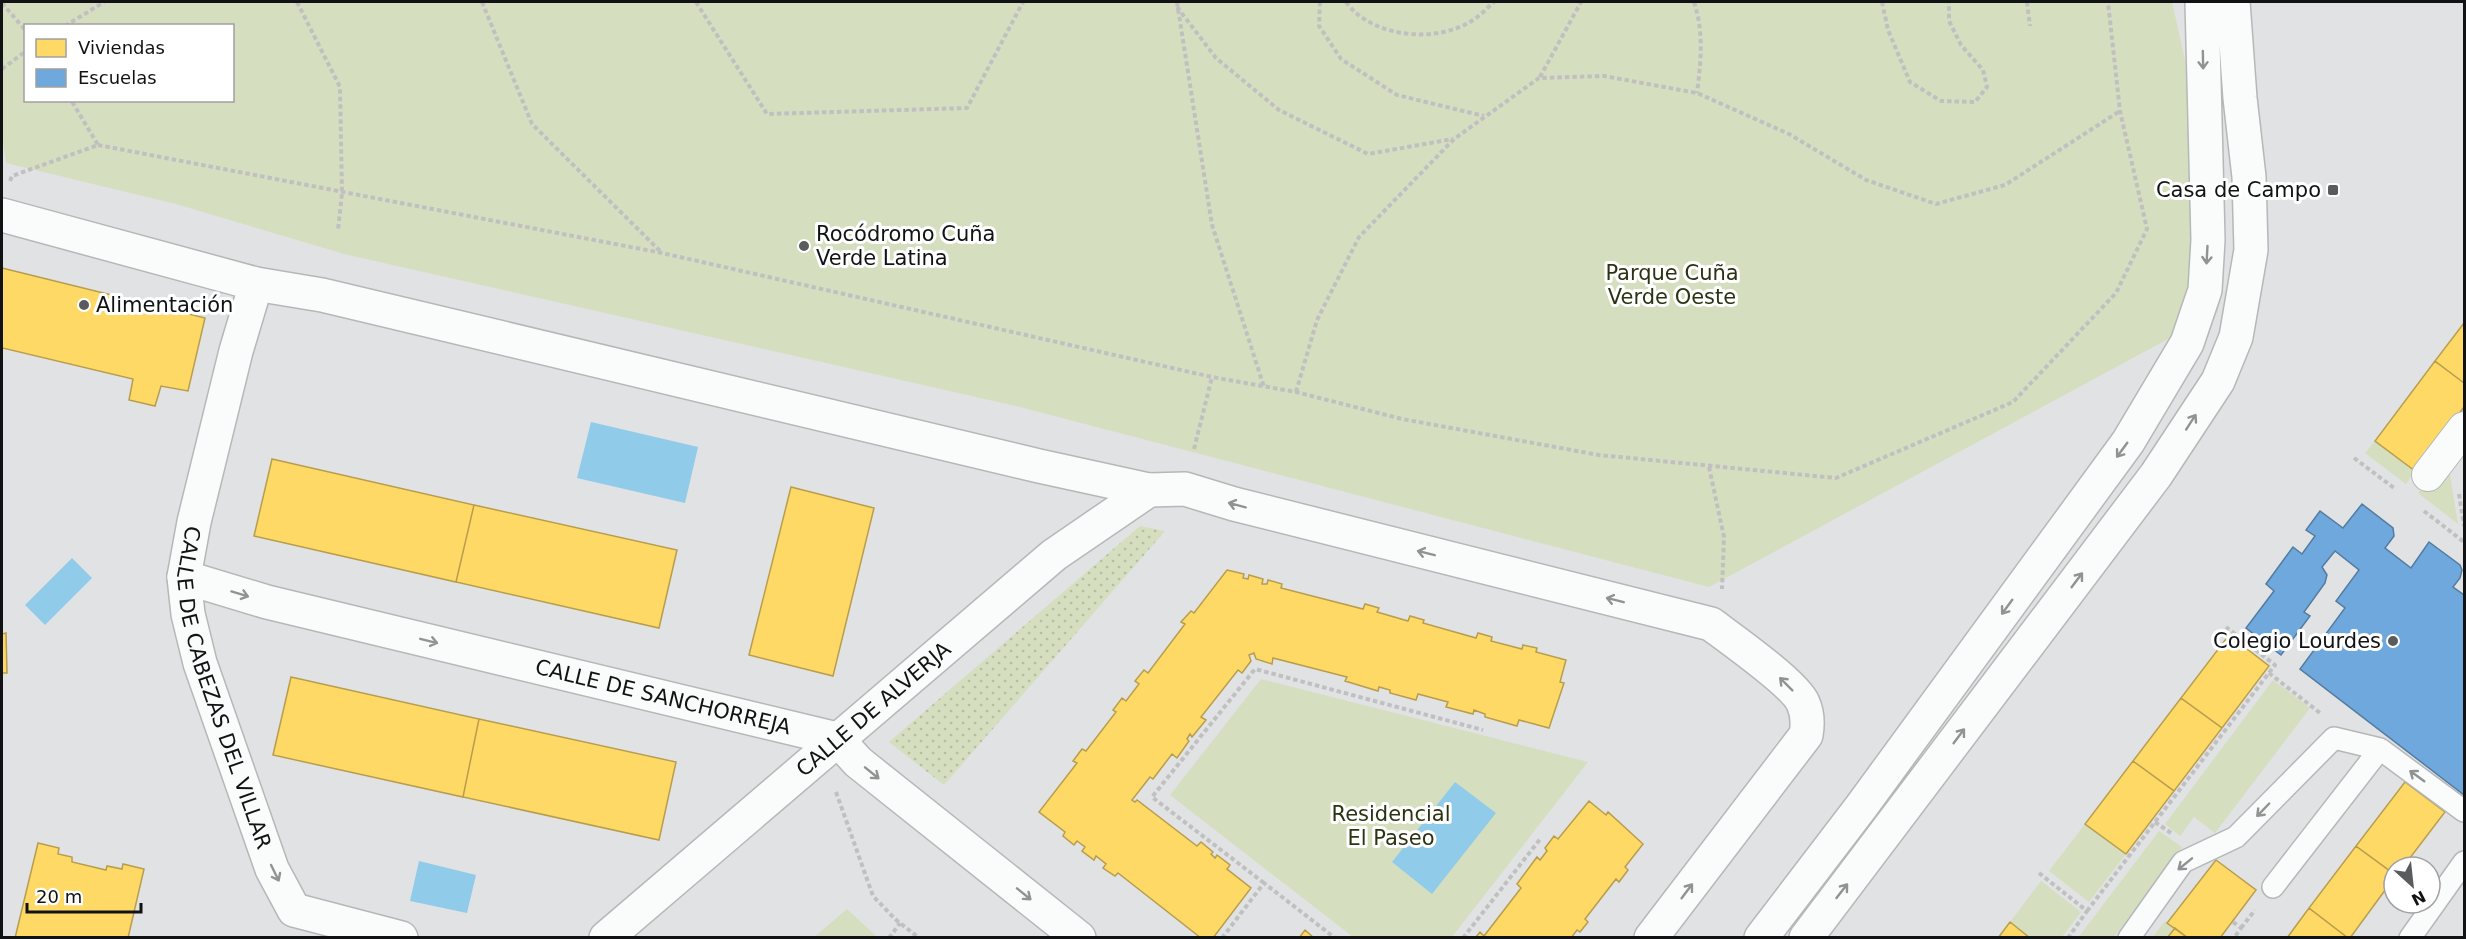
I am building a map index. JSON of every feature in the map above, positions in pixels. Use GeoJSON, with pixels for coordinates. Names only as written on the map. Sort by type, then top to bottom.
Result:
{"type":"FeatureCollection","features":[{"type":"Feature","properties":{"kind":"main road"},"geometry":{"type":"LineString","coordinates":[[1761,938],[1861,807],[2128,442],[2187,343],[2205,290],[2207,260],[2202,2]]}},
{"type":"Feature","properties":{"kind":"main road"},"geometry":{"type":"LineString","coordinates":[[1806,938],[2156,475],[2218,381],[2236,337],[2251,250],[2249,177],[2233,2]]}},
{"type":"Feature","properties":{"kind":"main road"},"geometry":{"type":"LineString","coordinates":[[2,215],[256,284],[322,296],[1039,466],[1149,490],[1185,489],[1234,504],[1711,624],[1772,671],[1803,701],[1808,720],[1806,735],[1651,938]]}},
{"type":"Feature","properties":{"kind":"main road","name":"CALLE DE CABEZAS DEL VILLAR"},"geometry":{"type":"LineString","coordinates":[[256,284],[236,351],[194,522],[184,577],[188,614],[200,663],[272,869],[294,910],[400,938]]}},
{"type":"Feature","properties":{"kind":"main road","name":"CALLE DE ALVERJA"},"geometry":{"type":"LineString","coordinates":[[606,938],[1054,555],[1149,490]]}},
{"type":"Feature","properties":{"kind":"main road","name":"CALLE DE SANCHORREJA"},"geometry":{"type":"LineString","coordinates":[[184,577],[267,602],[837,740]]}},
{"type":"Feature","properties":{"kind":"main road"},"geometry":{"type":"LineString","coordinates":[[837,740],[858,762],[1079,938]]}},
{"type":"Feature","properties":{"kind":"street"},"geometry":{"type":"LineString","coordinates":[[2428,475],[2464,428]]}},
{"type":"Feature","properties":{"kind":"lane"},"geometry":{"type":"LineString","coordinates":[[2129,938],[2183,862],[2236,837],[2329,740],[2334,738],[2380,748],[2464,810]]}},
{"type":"Feature","properties":{"kind":"lane"},"geometry":{"type":"LineString","coordinates":[[2272,887],[2380,748]]}},
{"type":"Feature","properties":{"kind":"lane"},"geometry":{"type":"LineString","coordinates":[[2410,938],[2464,862]]}},
{"type":"Feature","properties":{"kind":"path"},"geometry":{"type":"LineString","coordinates":[[68,24],[104,2]]}},
{"type":"Feature","properties":{"kind":"path"},"geometry":{"type":"LineString","coordinates":[[297,2],[340,87],[342,193],[338,230]]}},
{"type":"Feature","properties":{"kind":"path"},"geometry":{"type":"LineString","coordinates":[[482,2],[531,124],[662,253]]}},
{"type":"Feature","properties":{"kind":"path"},"geometry":{"type":"LineString","coordinates":[[696,2],[767,114],[967,108],[1023,2]]}},
{"type":"Feature","properties":{"kind":"path"},"geometry":{"type":"LineString","coordinates":[[1320,2],[1319,26],[1341,59],[1397,95],[1484,117]]}},
{"type":"Feature","properties":{"kind":"path"},"geometry":{"type":"LineString","coordinates":[[1346,2],[1376,26],[1408,35],[1442,34],[1473,21],[1494,2]]}},
{"type":"Feature","properties":{"kind":"path"},"geometry":{"type":"LineString","coordinates":[[1296,392],[1317,320],[1359,237],[1454,139],[1539,78],[1581,2]]}},
{"type":"Feature","properties":{"kind":"path"},"geometry":{"type":"LineString","coordinates":[[1694,2],[1698,13],[1702,51],[1697,93]]}},
{"type":"Feature","properties":{"kind":"path"},"geometry":{"type":"LineString","coordinates":[[1882,2],[1888,30],[1910,82],[1941,101],[1975,102],[1987,87],[1983,70],[1961,45],[1949,21],[1948,2]]}},
{"type":"Feature","properties":{"kind":"path"},"geometry":{"type":"LineString","coordinates":[[2027,2],[2030,26]]}},
{"type":"Feature","properties":{"kind":"path"},"geometry":{"type":"LineString","coordinates":[[12,176],[98,145],[662,253],[1212,377],[1296,392],[1402,420],[1599,455],[1836,478],[2013,402],[2116,293],[2147,229],[2120,111],[2108,2]]}},
{"type":"Feature","properties":{"kind":"path"},"geometry":{"type":"LineString","coordinates":[[2,3],[24,29]]}},
{"type":"Feature","properties":{"kind":"path"},"geometry":{"type":"LineString","coordinates":[[1177,4],[1216,58],[1279,110],[1368,154],[1454,139]]}},
{"type":"Feature","properties":{"kind":"path"},"geometry":{"type":"LineString","coordinates":[[1177,4],[1212,225],[1264,387]]}},
{"type":"Feature","properties":{"kind":"path"},"geometry":{"type":"LineString","coordinates":[[2,69],[24,52]]}},
{"type":"Feature","properties":{"kind":"path"},"geometry":{"type":"LineString","coordinates":[[1539,78],[1604,76],[1697,93],[1789,134],[1866,180],[1936,204],[2005,186],[2120,111]]}},
{"type":"Feature","properties":{"kind":"path"},"geometry":{"type":"LineString","coordinates":[[72,102],[98,145]]}},
{"type":"Feature","properties":{"kind":"path"},"geometry":{"type":"LineString","coordinates":[[1194,449],[1212,377]]}},
{"type":"Feature","properties":{"kind":"path"},"geometry":{"type":"LineString","coordinates":[[2354,458],[2400,493]]}},
{"type":"Feature","properties":{"kind":"path"},"geometry":{"type":"LineString","coordinates":[[1709,467],[1724,537],[1722,590]]}},
{"type":"Feature","properties":{"kind":"path"},"geometry":{"type":"LineString","coordinates":[[2419,507],[2464,542]]}},
{"type":"Feature","properties":{"kind":"path"},"geometry":{"type":"LineString","coordinates":[[2068,938],[2199,761],[2275,665],[2226,627]]}},
{"type":"Feature","properties":{"kind":"path"},"geometry":{"type":"LineString","coordinates":[[1335,938],[1152,797],[1255,669],[1483,730]]}},
{"type":"Feature","properties":{"kind":"path"},"geometry":{"type":"LineString","coordinates":[[2269,673],[2324,716]]}},
{"type":"Feature","properties":{"kind":"path"},"geometry":{"type":"LineString","coordinates":[[834,789],[873,896],[919,938]]}},
{"type":"Feature","properties":{"kind":"path"},"geometry":{"type":"LineString","coordinates":[[2152,823],[2170,833]]}},
{"type":"Feature","properties":{"kind":"path"},"geometry":{"type":"LineString","coordinates":[[1463,938],[1541,838]]}},
{"type":"Feature","properties":{"kind":"path"},"geometry":{"type":"LineString","coordinates":[[2039,873],[2087,910]]}},
{"type":"Feature","properties":{"kind":"path"},"geometry":{"type":"LineString","coordinates":[[1222,938],[1264,883]]}},
{"type":"Feature","properties":{"kind":"path"},"geometry":{"type":"LineString","coordinates":[[2233,922],[2241,928],[2234,938]]}},
{"type":"Feature","properties":{"kind":"path"},"geometry":{"type":"LineString","coordinates":[[889,938],[900,923]]}},
{"type":"Feature","properties":{"kind":"green space","name":"Parque Cuña Verde Oeste"},"geometry":{"type":"Polygon","coordinates":[[[2,2],[2172,2],[2223,230],[2218,312],[1709,587],[1020,407],[344,254],[176,204],[6,163],[2,133],[2,2]]]}},
{"type":"Feature","properties":{"kind":"green space"},"geometry":{"type":"Polygon","coordinates":[[[2375,441],[2415,471],[2406,484],[2365,453],[2375,441]]]}},
{"type":"Feature","properties":{"kind":"green space"},"geometry":{"type":"Polygon","coordinates":[[[2447,457],[2458,524],[2418,493],[2447,457]]]}},
{"type":"Feature","properties":{"kind":"green space"},"geometry":{"type":"Polygon","coordinates":[[[1140,526],[1165,531],[944,785],[889,742],[1140,526]]]}},
{"type":"Feature","properties":{"kind":"green space","name":"Residencial El Paseo"},"geometry":{"type":"Polygon","coordinates":[[[1261,679],[1588,762],[1452,937],[1353,937],[1170,795],[1261,679]]]}},
{"type":"Feature","properties":{"kind":"green space"},"geometry":{"type":"Polygon","coordinates":[[[2273,680],[2310,708],[2215,833],[2194,817],[2180,836],[2165,824],[2273,680]]]}},
{"type":"Feature","properties":{"kind":"green space"},"geometry":{"type":"Polygon","coordinates":[[[2085,824],[2126,854],[2089,902],[2049,871],[2085,824]]]}},
{"type":"Feature","properties":{"kind":"green space"},"geometry":{"type":"Polygon","coordinates":[[[2159,831],[2182,847],[2114,937],[2078,938],[2159,831]]]}},
{"type":"Feature","properties":{"kind":"green space"},"geometry":{"type":"Polygon","coordinates":[[[2041,881],[2081,912],[2062,937],[2030,937],[2010,922],[2041,881]]]}},
{"type":"Feature","properties":{"kind":"green space"},"geometry":{"type":"Polygon","coordinates":[[[847,909],[877,937],[814,937],[847,909]]]}},
{"type":"Feature","properties":{"kind":"green space"},"geometry":{"type":"Polygon","coordinates":[[[2165,921],[2175,928],[2167,937],[2152,938],[2165,921]]]}},
{"type":"Feature","properties":{"kind":"water"},"geometry":{"type":"Polygon","coordinates":[[[591,422],[698,447],[685,503],[577,478],[591,422]]]}},
{"type":"Feature","properties":{"kind":"water"},"geometry":{"type":"Polygon","coordinates":[[[72,558],[92,578],[45,625],[25,605],[72,558]]]}},
{"type":"Feature","properties":{"kind":"water"},"geometry":{"type":"Polygon","coordinates":[[[1455,782],[1496,813],[1432,894],[1392,862],[1455,782]]]}},
{"type":"Feature","properties":{"kind":"water"},"geometry":{"type":"Polygon","coordinates":[[[419,861],[476,875],[467,913],[410,901],[419,861]]]}},
{"type":"Feature","properties":{"kind":"building: Viviendas"},"geometry":{"type":"Polygon","coordinates":[[[2,268],[205,318],[188,391],[161,386],[155,406],[129,400],[133,379],[3,348],[2,350],[2,268]]]}},
{"type":"Feature","properties":{"kind":"building: Viviendas"},"geometry":{"type":"Polygon","coordinates":[[[2464,323],[2464,383],[2435,361],[2464,323]]]}},
{"type":"Feature","properties":{"kind":"building: Viviendas"},"geometry":{"type":"Polygon","coordinates":[[[2435,361],[2464,383],[2464,407],[2415,471],[2375,441],[2435,361]]]}},
{"type":"Feature","properties":{"kind":"building: Viviendas"},"geometry":{"type":"Polygon","coordinates":[[[272,459],[474,505],[456,582],[254,536],[272,459]]]}},
{"type":"Feature","properties":{"kind":"building: Viviendas"},"geometry":{"type":"Polygon","coordinates":[[[791,487],[874,508],[833,676],[749,655],[791,487]]]}},
{"type":"Feature","properties":{"kind":"building: Viviendas"},"geometry":{"type":"Polygon","coordinates":[[[474,505],[677,550],[659,628],[456,582],[474,505]]]}},
{"type":"Feature","properties":{"kind":"building: Viviendas"},"geometry":{"type":"Polygon","coordinates":[[[1227,570],[1244,574],[1243,578],[1248,579],[1249,575],[1263,579],[1262,584],[1267,584],[1268,580],[1282,584],[1281,588],[1363,609],[1365,604],[1379,608],[1377,612],[1408,621],[1410,616],[1424,620],[1423,623],[1476,638],[1478,633],[1492,637],[1491,641],[1522,649],[1523,645],[1537,648],[1536,652],[1566,660],[1560,682],[1564,683],[1549,728],[1519,720],[1517,726],[1485,717],[1485,714],[1474,710],[1473,714],[1446,707],[1448,702],[1418,694],[1416,700],[1390,693],[1390,690],[1379,687],[1378,691],[1345,681],[1347,677],[1273,658],[1272,664],[1256,659],[1254,653],[1249,655],[1251,661],[1242,673],[1238,670],[1201,717],[1206,720],[1192,737],[1190,734],[1187,739],[1189,741],[1177,758],[1172,754],[1153,779],[1150,777],[1132,800],[1135,802],[1137,800],[1197,846],[1201,842],[1213,852],[1211,854],[1215,858],[1217,855],[1230,865],[1227,869],[1251,888],[1213,938],[1201,938],[1118,873],[1115,876],[1103,868],[1106,864],[1096,856],[1094,860],[1082,851],[1085,847],[1077,841],[1074,845],[1063,836],[1065,832],[1039,812],[1077,763],[1073,761],[1082,749],[1086,751],[1116,712],[1113,710],[1122,698],[1126,701],[1139,684],[1135,681],[1144,670],[1148,673],[1185,624],[1181,622],[1191,611],[1194,613],[1227,570]]]}},
{"type":"Feature","properties":{"kind":"building: Viviendas"},"geometry":{"type":"Polygon","coordinates":[[[6,633],[7,673],[2,673],[2,634],[6,633]]]}},
{"type":"Feature","properties":{"kind":"building: Viviendas"},"geometry":{"type":"Polygon","coordinates":[[[2229,635],[2269,666],[2222,728],[2181,698],[2229,635]]]}},
{"type":"Feature","properties":{"kind":"building: Viviendas"},"geometry":{"type":"Polygon","coordinates":[[[291,677],[479,719],[463,797],[273,755],[291,677]]]}},
{"type":"Feature","properties":{"kind":"building: Viviendas"},"geometry":{"type":"Polygon","coordinates":[[[2181,698],[2222,728],[2174,791],[2133,761],[2181,698]]]}},
{"type":"Feature","properties":{"kind":"building: Viviendas"},"geometry":{"type":"Polygon","coordinates":[[[479,719],[676,762],[659,840],[463,797],[479,719]]]}},
{"type":"Feature","properties":{"kind":"building: Viviendas"},"geometry":{"type":"Polygon","coordinates":[[[2133,761],[2174,791],[2126,854],[2085,824],[2133,761]]]}},
{"type":"Feature","properties":{"kind":"building: Viviendas"},"geometry":{"type":"Polygon","coordinates":[[[2405,782],[2445,812],[2412,855],[2382,855],[2382,865],[2356,846],[2405,782]]]}},
{"type":"Feature","properties":{"kind":"building: Viviendas"},"geometry":{"type":"Polygon","coordinates":[[[1589,801],[1606,815],[1608,812],[1643,844],[1625,867],[1628,870],[1619,882],[1616,879],[1585,919],[1588,922],[1580,932],[1577,930],[1571,938],[1475,938],[1480,932],[1484,936],[1521,888],[1517,884],[1537,857],[1540,860],[1554,836],[1558,839],[1589,801]]]}},
{"type":"Feature","properties":{"kind":"building: Viviendas"},"geometry":{"type":"Polygon","coordinates":[[[38,843],[59,848],[58,854],[72,857],[72,862],[106,870],[107,866],[122,869],[123,864],[144,869],[128,938],[15,938],[38,843]]]}},
{"type":"Feature","properties":{"kind":"building: Viviendas"},"geometry":{"type":"Polygon","coordinates":[[[2356,846],[2382,865],[2382,894],[2350,938],[2309,908],[2356,846]]]}},
{"type":"Feature","properties":{"kind":"building: Viviendas"},"geometry":{"type":"Polygon","coordinates":[[[2216,860],[2256,890],[2220,938],[2188,938],[2167,923],[2216,860]]]}},
{"type":"Feature","properties":{"kind":"building: Viviendas"},"geometry":{"type":"Polygon","coordinates":[[[2309,908],[2348,938],[2287,938],[2309,908]]]}},
{"type":"Feature","properties":{"kind":"building: Viviendas"},"geometry":{"type":"Polygon","coordinates":[[[2010,922],[2030,938],[1998,938],[2010,922]]]}},
{"type":"Feature","properties":{"kind":"building: Viviendas"},"geometry":{"type":"Polygon","coordinates":[[[2175,928],[2188,938],[2167,938],[2175,928]]]}},
{"type":"Feature","properties":{"kind":"building: Viviendas"},"geometry":{"type":"Polygon","coordinates":[[[1305,930],[1314,938],[1299,938],[1305,930]]]}},
{"type":"Feature","properties":{"kind":"building: Escuelas","name":"Colegio Lourdes"},"geometry":{"type":"Polygon","coordinates":[[[2362,504],[2393,528],[2394,536],[2385,548],[2411,568],[2429,542],[2460,565],[2462,570],[2460,578],[2453,587],[2464,595],[2464,795],[2300,669],[2345,608],[2336,601],[2359,570],[2335,551],[2322,567],[2327,575],[2325,583],[2304,612],[2310,616],[2281,655],[2246,628],[2274,591],[2266,584],[2293,547],[2302,554],[2315,536],[2306,530],[2320,511],[2343,528],[2362,504]]]}},
{"type":"Feature","properties":{"kind":"place","name":"Casa de Campo"},"geometry":{"type":"Point","coordinates":[2333,190]}},
{"type":"Feature","properties":{"kind":"place","name":"Rocódromo Cuña Verde Latina"},"geometry":{"type":"Point","coordinates":[804,246]}},
{"type":"Feature","properties":{"kind":"place","name":"Alimentación"},"geometry":{"type":"Point","coordinates":[84,305]}},
{"type":"Feature","properties":{"kind":"place","name":"Colegio Lourdes"},"geometry":{"type":"Point","coordinates":[2393,641]}}]}
